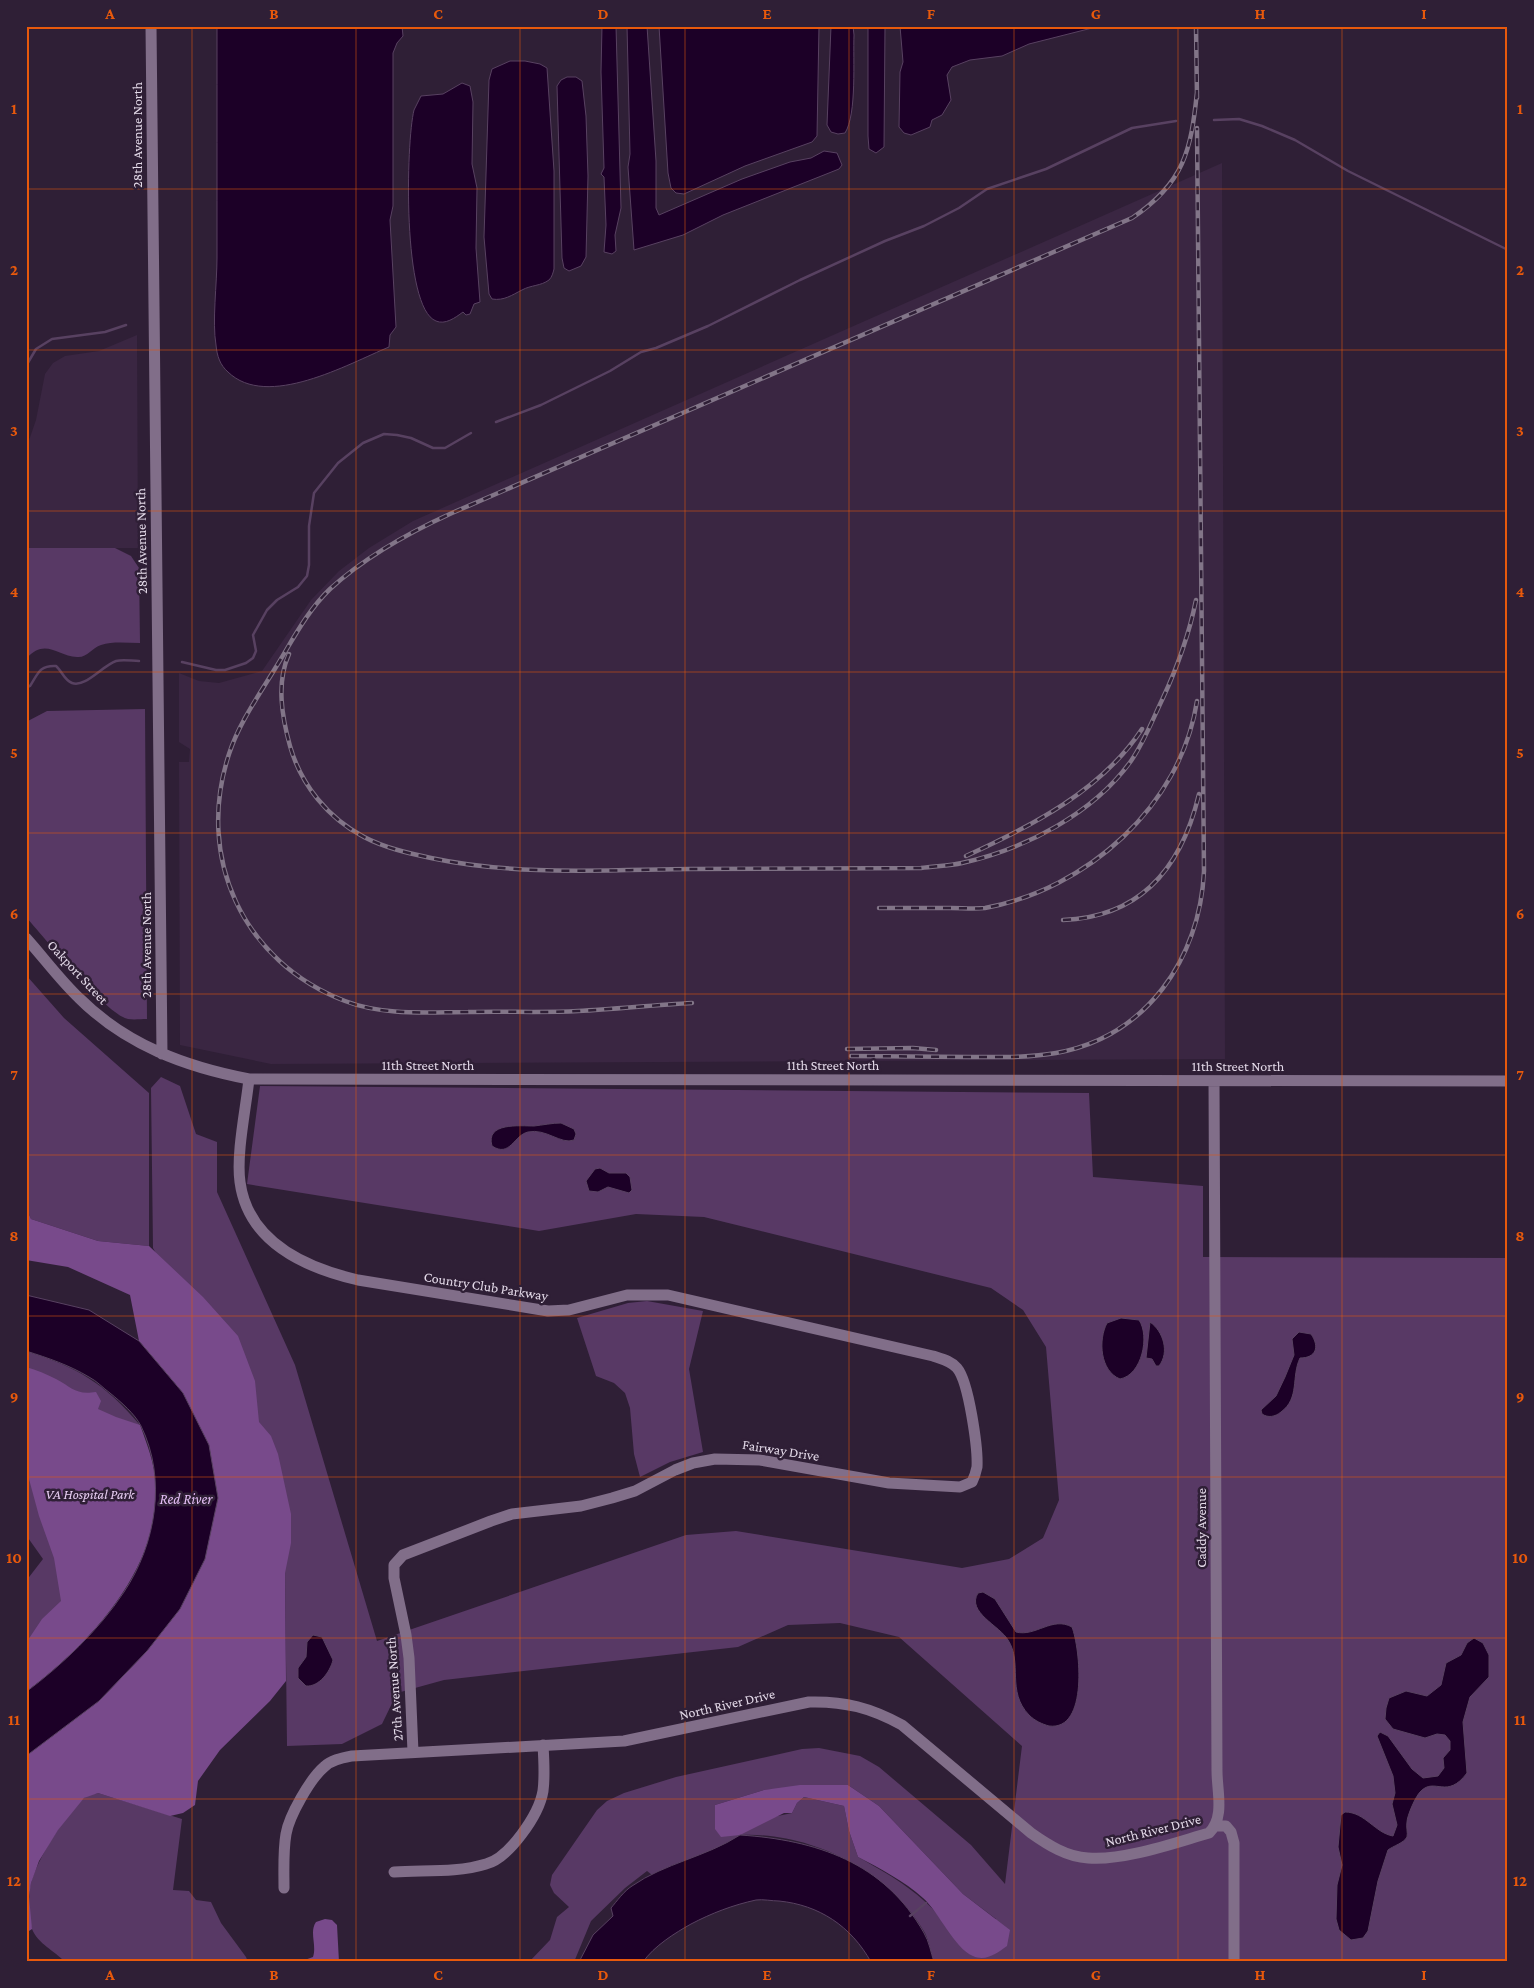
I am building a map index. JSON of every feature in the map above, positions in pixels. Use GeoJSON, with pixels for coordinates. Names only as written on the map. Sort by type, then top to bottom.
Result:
{"type":"FeatureCollection","features":[{"type":"Feature","properties":{"kind":"street","name":"28th Avenue North"},"geometry":{"type":"LineString","coordinates":[[151,26],[162,1054]]}},
{"type":"Feature","properties":{"kind":"street","name":"Oakport Street"},"geometry":{"type":"LineString","coordinates":[[26,938],[79,998],[99,1016],[124,1035],[162,1054]]}},
{"type":"Feature","properties":{"kind":"street","name":"11th Street North"},"geometry":{"type":"LineString","coordinates":[[162,1054],[207,1071],[249,1079],[1508,1081]]}},
{"type":"Feature","properties":{"kind":"street","name":"Country Club Parkway"},"geometry":{"type":"LineString","coordinates":[[249,1079],[239,1182],[245,1202],[257,1224],[271,1242],[293,1256],[331,1274],[358,1280],[548,1311],[569,1310],[627,1295],[668,1295],[940,1358],[957,1368],[965,1380],[970,1398],[977,1468],[972,1482]]}},
{"type":"Feature","properties":{"kind":"street","name":"Caddy Avenue"},"geometry":{"type":"LineString","coordinates":[[1214,1081],[1217,1761],[1220,1817],[1216,1826]]}},
{"type":"Feature","properties":{"kind":"street","name":"Fairway Drive"},"geometry":{"type":"LineString","coordinates":[[394,1565],[403,1555],[512,1514],[582,1506],[612,1498],[635,1490],[674,1470],[693,1463],[715,1459],[760,1460],[889,1483],[960,1487],[972,1482]]}},
{"type":"Feature","properties":{"kind":"street","name":"27th Avenue North"},"geometry":{"type":"LineString","coordinates":[[394,1565],[394,1578],[409,1658],[413,1752]]}},
{"type":"Feature","properties":{"kind":"street","name":"North River Drive"},"geometry":{"type":"LineString","coordinates":[[284,1888],[284,1851],[287,1831],[314,1777],[324,1766],[338,1759],[352,1756],[646,1738],[782,1706],[834,1701],[859,1705],[902,1725],[1031,1833],[1046,1844],[1067,1854],[1087,1858],[1109,1858],[1209,1833],[1216,1826]]}},
{"type":"Feature","properties":{"kind":"street"},"geometry":{"type":"LineString","coordinates":[[394,1872],[470,1868],[488,1864],[504,1855],[537,1810],[543,1793],[543,1745]]}},
{"type":"Feature","properties":{"kind":"street"},"geometry":{"type":"LineString","coordinates":[[1216,1826],[1226,1826],[1231,1832],[1234,1843],[1234,1962]]}},
{"type":"Feature","properties":{"kind":"shaded area"},"geometry":{"type":"Polygon","coordinates":[[[1222,163],[1225,1059],[271,1064],[180,1045],[179,762],[189,762],[190,749],[179,742],[179,673],[199,681],[219,683],[262,671],[311,600],[339,571],[369,548],[413,521],[1222,163]]]}},
{"type":"Feature","properties":{"kind":"shaded area"},"geometry":{"type":"Polygon","coordinates":[[[137,335],[138,548],[26,548],[26,449],[36,420],[45,374],[53,363],[65,356],[99,351],[137,335]]]}},
{"type":"Feature","properties":{"kind":"green space"},"geometry":{"type":"Polygon","coordinates":[[[26,548],[115,548],[131,556],[139,568],[140,643],[106,644],[98,646],[81,657],[70,656],[45,648],[39,649],[26,659],[26,548]]]}},
{"type":"Feature","properties":{"kind":"green space"},"geometry":{"type":"Polygon","coordinates":[[[145,709],[147,1019],[128,1019],[118,1014],[106,1004],[75,974],[26,917],[26,722],[47,711],[145,709]]]}},
{"type":"Feature","properties":{"kind":"green space"},"geometry":{"type":"Polygon","coordinates":[[[26,975],[64,1018],[149,1093],[149,1246],[98,1241],[31,1219],[26,1208],[26,975]]]}},
{"type":"Feature","properties":{"kind":"green space"},"geometry":{"type":"Polygon","coordinates":[[[161,1077],[180,1086],[196,1134],[217,1142],[217,1192],[295,1365],[377,1641],[686,1535],[736,1531],[962,1568],[1009,1559],[1043,1538],[1059,1500],[1046,1347],[1023,1310],[991,1288],[704,1217],[636,1214],[539,1231],[247,1184],[260,1086],[1089,1093],[1093,1177],[1203,1186],[1203,1257],[1508,1258],[1508,1962],[934,1962],[925,1933],[910,1911],[892,1892],[870,1874],[847,1860],[795,1840],[742,1835],[722,1846],[652,1875],[647,1871],[625,1888],[591,1921],[574,1962],[529,1962],[550,1940],[557,1917],[569,1907],[554,1893],[550,1885],[552,1875],[597,1810],[607,1801],[624,1793],[676,1777],[802,1749],[819,1748],[860,1756],[879,1767],[971,1845],[1005,1884],[1022,1746],[899,1637],[840,1623],[788,1625],[738,1647],[444,1680],[397,1693],[382,1724],[342,1744],[287,1746],[285,1573],[255,1433],[153,1248],[151,1088],[161,1077]],[[848,1785],[764,1790],[715,1805],[715,1829],[792,1813],[797,1803],[804,1797],[844,1806],[849,1831],[858,1857],[913,1891],[941,1918],[996,1919],[963,1894],[879,1806],[848,1785]]]}},
{"type":"Feature","properties":{"kind":"green space"},"geometry":{"type":"Polygon","coordinates":[[[26,1208],[31,1219],[98,1241],[149,1246],[203,1297],[238,1336],[255,1381],[259,1422],[271,1436],[278,1454],[291,1514],[291,1543],[285,1573],[286,1681],[270,1701],[220,1750],[198,1781],[195,1805],[183,1813],[170,1816],[98,1793],[84,1798],[58,1830],[39,1861],[31,1883],[29,1897],[32,1929],[26,1933],[26,1756],[99,1701],[147,1651],[180,1609],[205,1559],[183,1393],[139,1341],[130,1295],[68,1267],[26,1260],[26,1208]]]}},
{"type":"Feature","properties":{"kind":"green space"},"geometry":{"type":"Polygon","coordinates":[[[647,1301],[703,1311],[689,1369],[703,1452],[670,1462],[640,1477],[634,1454],[630,1408],[625,1393],[614,1383],[596,1376],[577,1318],[628,1303],[647,1301]]]}},
{"type":"Feature","properties":{"kind":"green space","name":"VA Hospital Park"},"geometry":{"type":"Polygon","coordinates":[[[26,1351],[61,1364],[89,1379],[114,1398],[140,1425],[26,1692],[26,1581],[43,1559],[26,1535],[26,1351]]]}},
{"type":"Feature","properties":{"kind":"green space","name":"VA Hospital Park"},"geometry":{"type":"Polygon","coordinates":[[[26,1367],[49,1375],[79,1392],[96,1392],[101,1401],[98,1409],[140,1425],[152,1460],[156,1483],[155,1514],[147,1545],[134,1574],[96,1628],[73,1652],[26,1692],[26,1643],[42,1619],[61,1601],[54,1558],[39,1516],[26,1468],[26,1367]]]}},
{"type":"Feature","properties":{"kind":"green space"},"geometry":{"type":"Polygon","coordinates":[[[800,1785],[848,1785],[879,1806],[963,1894],[1010,1930],[1007,1946],[991,1956],[978,1958],[959,1946],[923,1898],[900,1881],[858,1857],[849,1831],[844,1806],[804,1797],[797,1803],[792,1813],[784,1813],[740,1835],[721,1837],[715,1829],[715,1805],[764,1790],[800,1785]]]}},
{"type":"Feature","properties":{"kind":"green space"},"geometry":{"type":"Polygon","coordinates":[[[98,1793],[182,1819],[173,1890],[189,1891],[196,1900],[211,1902],[221,1923],[248,1962],[65,1962],[38,1939],[32,1929],[29,1912],[30,1888],[34,1873],[53,1838],[77,1805],[89,1795],[98,1793]]]}},
{"type":"Feature","properties":{"kind":"green space"},"geometry":{"type":"Polygon","coordinates":[[[325,1919],[332,1920],[337,1925],[339,1962],[299,1962],[313,1957],[314,1926],[316,1922],[325,1919]]]}},
{"type":"Feature","properties":{"kind":"water"},"geometry":{"type":"Polygon","coordinates":[[[217,26],[402,26],[403,36],[397,43],[393,53],[393,206],[390,220],[396,327],[390,335],[389,347],[308,380],[264,387],[244,383],[225,369],[217,353],[214,325],[217,258],[217,26]]]}},
{"type":"Feature","properties":{"kind":"water"},"geometry":{"type":"Polygon","coordinates":[[[602,26],[616,26],[621,208],[615,235],[616,251],[612,254],[604,252],[606,225],[604,177],[601,174],[604,168],[601,72],[602,26]]]}},
{"type":"Feature","properties":{"kind":"water"},"geometry":{"type":"Polygon","coordinates":[[[627,26],[647,26],[656,161],[656,208],[659,215],[742,179],[790,162],[811,158],[824,151],[837,153],[842,165],[839,169],[723,215],[683,235],[634,250],[628,167],[630,154],[627,26]]]}},
{"type":"Feature","properties":{"kind":"water"},"geometry":{"type":"Polygon","coordinates":[[[659,26],[819,26],[817,136],[812,142],[745,166],[684,194],[676,193],[671,188],[668,173],[659,26]]]}},
{"type":"Feature","properties":{"kind":"water"},"geometry":{"type":"Polygon","coordinates":[[[831,26],[853,26],[854,35],[854,86],[851,113],[845,133],[838,134],[831,132],[827,125],[831,26]]]}},
{"type":"Feature","properties":{"kind":"water"},"geometry":{"type":"Polygon","coordinates":[[[868,26],[885,26],[884,147],[876,153],[869,149],[868,136],[868,26]]]}},
{"type":"Feature","properties":{"kind":"water"},"geometry":{"type":"Polygon","coordinates":[[[900,26],[1100,26],[1029,44],[1002,56],[970,60],[952,67],[947,75],[951,100],[942,115],[932,120],[930,127],[911,135],[904,133],[899,127],[900,72],[903,62],[900,26]]]}},
{"type":"Feature","properties":{"kind":"water"},"geometry":{"type":"Polygon","coordinates":[[[510,61],[525,61],[540,64],[547,68],[554,171],[554,269],[551,278],[546,282],[525,288],[508,297],[492,299],[489,294],[484,237],[489,80],[492,69],[510,61]]]}},
{"type":"Feature","properties":{"kind":"water"},"geometry":{"type":"Polygon","coordinates":[[[567,77],[576,77],[582,81],[586,116],[588,176],[586,257],[581,266],[569,271],[564,268],[562,258],[557,86],[561,80],[567,77]]]}},
{"type":"Feature","properties":{"kind":"water"},"geometry":{"type":"Polygon","coordinates":[[[462,83],[470,86],[473,102],[472,164],[477,188],[476,248],[480,302],[474,304],[470,314],[466,315],[463,312],[450,320],[439,322],[425,310],[417,287],[412,257],[408,187],[411,128],[414,110],[421,96],[443,94],[462,83]]]}},
{"type":"Feature","properties":{"kind":"water"},"geometry":{"type":"Polygon","coordinates":[[[561,1123],[574,1129],[576,1134],[574,1140],[564,1140],[535,1131],[523,1134],[508,1148],[498,1149],[492,1146],[491,1138],[494,1133],[505,1127],[561,1123]]]}},
{"type":"Feature","properties":{"kind":"water"},"geometry":{"type":"Polygon","coordinates":[[[600,1168],[609,1173],[626,1173],[630,1177],[632,1190],[629,1193],[608,1187],[598,1192],[589,1191],[586,1181],[595,1169],[600,1168]]]}},
{"type":"Feature","properties":{"kind":"water","name":"Red River"},"geometry":{"type":"Polygon","coordinates":[[[26,1295],[89,1310],[139,1341],[183,1393],[209,1445],[218,1498],[205,1559],[180,1609],[147,1651],[99,1701],[26,1756],[26,1692],[79,1646],[103,1620],[124,1592],[144,1553],[154,1511],[155,1489],[154,1468],[149,1446],[141,1426],[119,1400],[92,1379],[66,1365],[26,1351],[26,1295]]]}},
{"type":"Feature","properties":{"kind":"water"},"geometry":{"type":"Polygon","coordinates":[[[1121,1318],[1139,1320],[1144,1335],[1144,1345],[1139,1363],[1128,1376],[1120,1379],[1108,1369],[1103,1354],[1102,1338],[1107,1323],[1121,1318]]]}},
{"type":"Feature","properties":{"kind":"water"},"geometry":{"type":"Polygon","coordinates":[[[1150,1322],[1155,1326],[1164,1342],[1164,1354],[1159,1366],[1156,1366],[1152,1359],[1146,1358],[1150,1322]]]}},
{"type":"Feature","properties":{"kind":"water"},"geometry":{"type":"Polygon","coordinates":[[[1299,1332],[1311,1334],[1316,1347],[1315,1351],[1310,1356],[1300,1358],[1297,1365],[1293,1394],[1287,1406],[1276,1415],[1264,1415],[1261,1410],[1276,1396],[1294,1355],[1292,1339],[1299,1332]]]}},
{"type":"Feature","properties":{"kind":"water"},"geometry":{"type":"Polygon","coordinates":[[[983,1592],[995,1599],[1016,1632],[1030,1632],[1058,1624],[1072,1627],[1079,1669],[1078,1686],[1076,1702],[1071,1716],[1062,1724],[1049,1726],[1036,1721],[1022,1706],[1016,1687],[1014,1658],[1008,1640],[980,1613],[976,1606],[978,1593],[983,1592]]]}},
{"type":"Feature","properties":{"kind":"water"},"geometry":{"type":"Polygon","coordinates":[[[313,1635],[322,1637],[333,1660],[323,1678],[311,1686],[306,1686],[298,1678],[298,1668],[306,1657],[307,1642],[313,1635]]]}},
{"type":"Feature","properties":{"kind":"water"},"geometry":{"type":"Polygon","coordinates":[[[1474,1638],[1483,1643],[1489,1655],[1489,1677],[1470,1697],[1463,1722],[1467,1773],[1460,1781],[1453,1785],[1447,1787],[1426,1787],[1419,1793],[1407,1819],[1407,1837],[1388,1850],[1378,1881],[1368,1931],[1363,1938],[1351,1940],[1339,1930],[1336,1919],[1337,1885],[1342,1865],[1338,1847],[1341,1815],[1345,1812],[1358,1815],[1381,1831],[1393,1836],[1397,1825],[1392,1804],[1395,1793],[1393,1776],[1377,1736],[1380,1732],[1388,1736],[1412,1769],[1423,1778],[1438,1776],[1444,1768],[1443,1758],[1450,1750],[1450,1741],[1445,1735],[1437,1734],[1425,1738],[1393,1729],[1385,1719],[1389,1698],[1406,1691],[1427,1696],[1441,1685],[1446,1663],[1461,1655],[1467,1643],[1474,1638]]]}},
{"type":"Feature","properties":{"kind":"water"},"geometry":{"type":"Polygon","coordinates":[[[740,1835],[795,1842],[821,1849],[846,1859],[868,1872],[889,1888],[908,1909],[926,1936],[934,1962],[871,1962],[863,1949],[844,1928],[820,1913],[794,1903],[756,1900],[731,1907],[691,1924],[659,1945],[643,1962],[579,1962],[593,1935],[613,1916],[611,1908],[629,1888],[658,1871],[727,1843],[740,1835]]]}},
{"type":"Feature","properties":{"kind":"waterway"},"geometry":{"type":"LineString","coordinates":[[1214,120],[1239,119],[1262,126],[1295,140],[1348,171],[1508,250]]}},
{"type":"Feature","properties":{"kind":"waterway"},"geometry":{"type":"LineString","coordinates":[[496,422],[541,405],[610,371],[641,352],[656,348],[708,326],[800,280],[885,241],[924,226],[959,208],[987,189],[1046,169],[1132,128],[1176,121]]}},
{"type":"Feature","properties":{"kind":"waterway"},"geometry":{"type":"LineString","coordinates":[[26,366],[36,349],[52,339],[105,332],[126,325]]}},
{"type":"Feature","properties":{"kind":"waterway"},"geometry":{"type":"LineString","coordinates":[[182,662],[216,670],[225,670],[246,663],[253,658],[256,651],[253,635],[267,610],[277,600],[298,587],[307,576],[309,565],[309,526],[314,493],[338,463],[363,443],[384,434],[411,438],[433,448],[445,448],[471,433]]}},
{"type":"Feature","properties":{"kind":"waterway"},"geometry":{"type":"LineString","coordinates":[[26,688],[30,686],[42,669],[50,666],[56,666],[67,680],[77,684],[88,680],[116,661],[139,661]]}},
{"type":"Feature","properties":{"kind":"waterway"},"geometry":{"type":"LineString","coordinates":[[910,1916],[926,1903]]}},
{"type":"Feature","properties":{"kind":"railway"},"geometry":{"type":"LineString","coordinates":[[1196,26],[1197,98]]}},
{"type":"Feature","properties":{"kind":"railway"},"geometry":{"type":"LineString","coordinates":[[692,1003],[564,1012],[406,1012],[360,1006],[345,1001],[309,983],[279,961],[255,933],[236,902],[224,868],[218,831],[220,793],[229,754],[244,720],[300,626],[314,607],[343,577],[403,537],[452,513],[1132,218],[1163,192],[1182,164],[1192,132],[1197,92]]}},
{"type":"Feature","properties":{"kind":"railway"},"geometry":{"type":"LineString","coordinates":[[851,1056],[991,1057],[1045,1055],[1088,1044],[1117,1030],[1141,1012],[1162,989],[1179,963],[1192,934],[1200,903],[1204,871],[1197,128]]}},
{"type":"Feature","properties":{"kind":"railway"},"geometry":{"type":"LineString","coordinates":[[289,654],[281,688],[283,712],[290,746],[301,774],[318,799],[339,820],[364,837],[388,847],[463,864],[528,870],[921,868],[957,864],[986,857],[1033,839],[1077,813],[1115,780],[1131,761],[1148,731],[1178,664],[1196,600]]}},
{"type":"Feature","properties":{"kind":"railway"},"geometry":{"type":"LineString","coordinates":[[879,908],[985,908],[1023,898],[1059,882],[1093,862],[1123,837],[1150,808],[1171,775],[1187,739],[1197,701]]}},
{"type":"Feature","properties":{"kind":"railway"},"geometry":{"type":"LineString","coordinates":[[966,856],[1016,832],[1064,804],[1107,770],[1126,751],[1142,729]]}},
{"type":"Feature","properties":{"kind":"railway"},"geometry":{"type":"LineString","coordinates":[[1063,920],[1091,917],[1115,909],[1136,898],[1154,883],[1169,865],[1182,844],[1192,820],[1199,794]]}},
{"type":"Feature","properties":{"kind":"railway"},"geometry":{"type":"LineString","coordinates":[[847,1049],[913,1048],[936,1050]]}}]}
